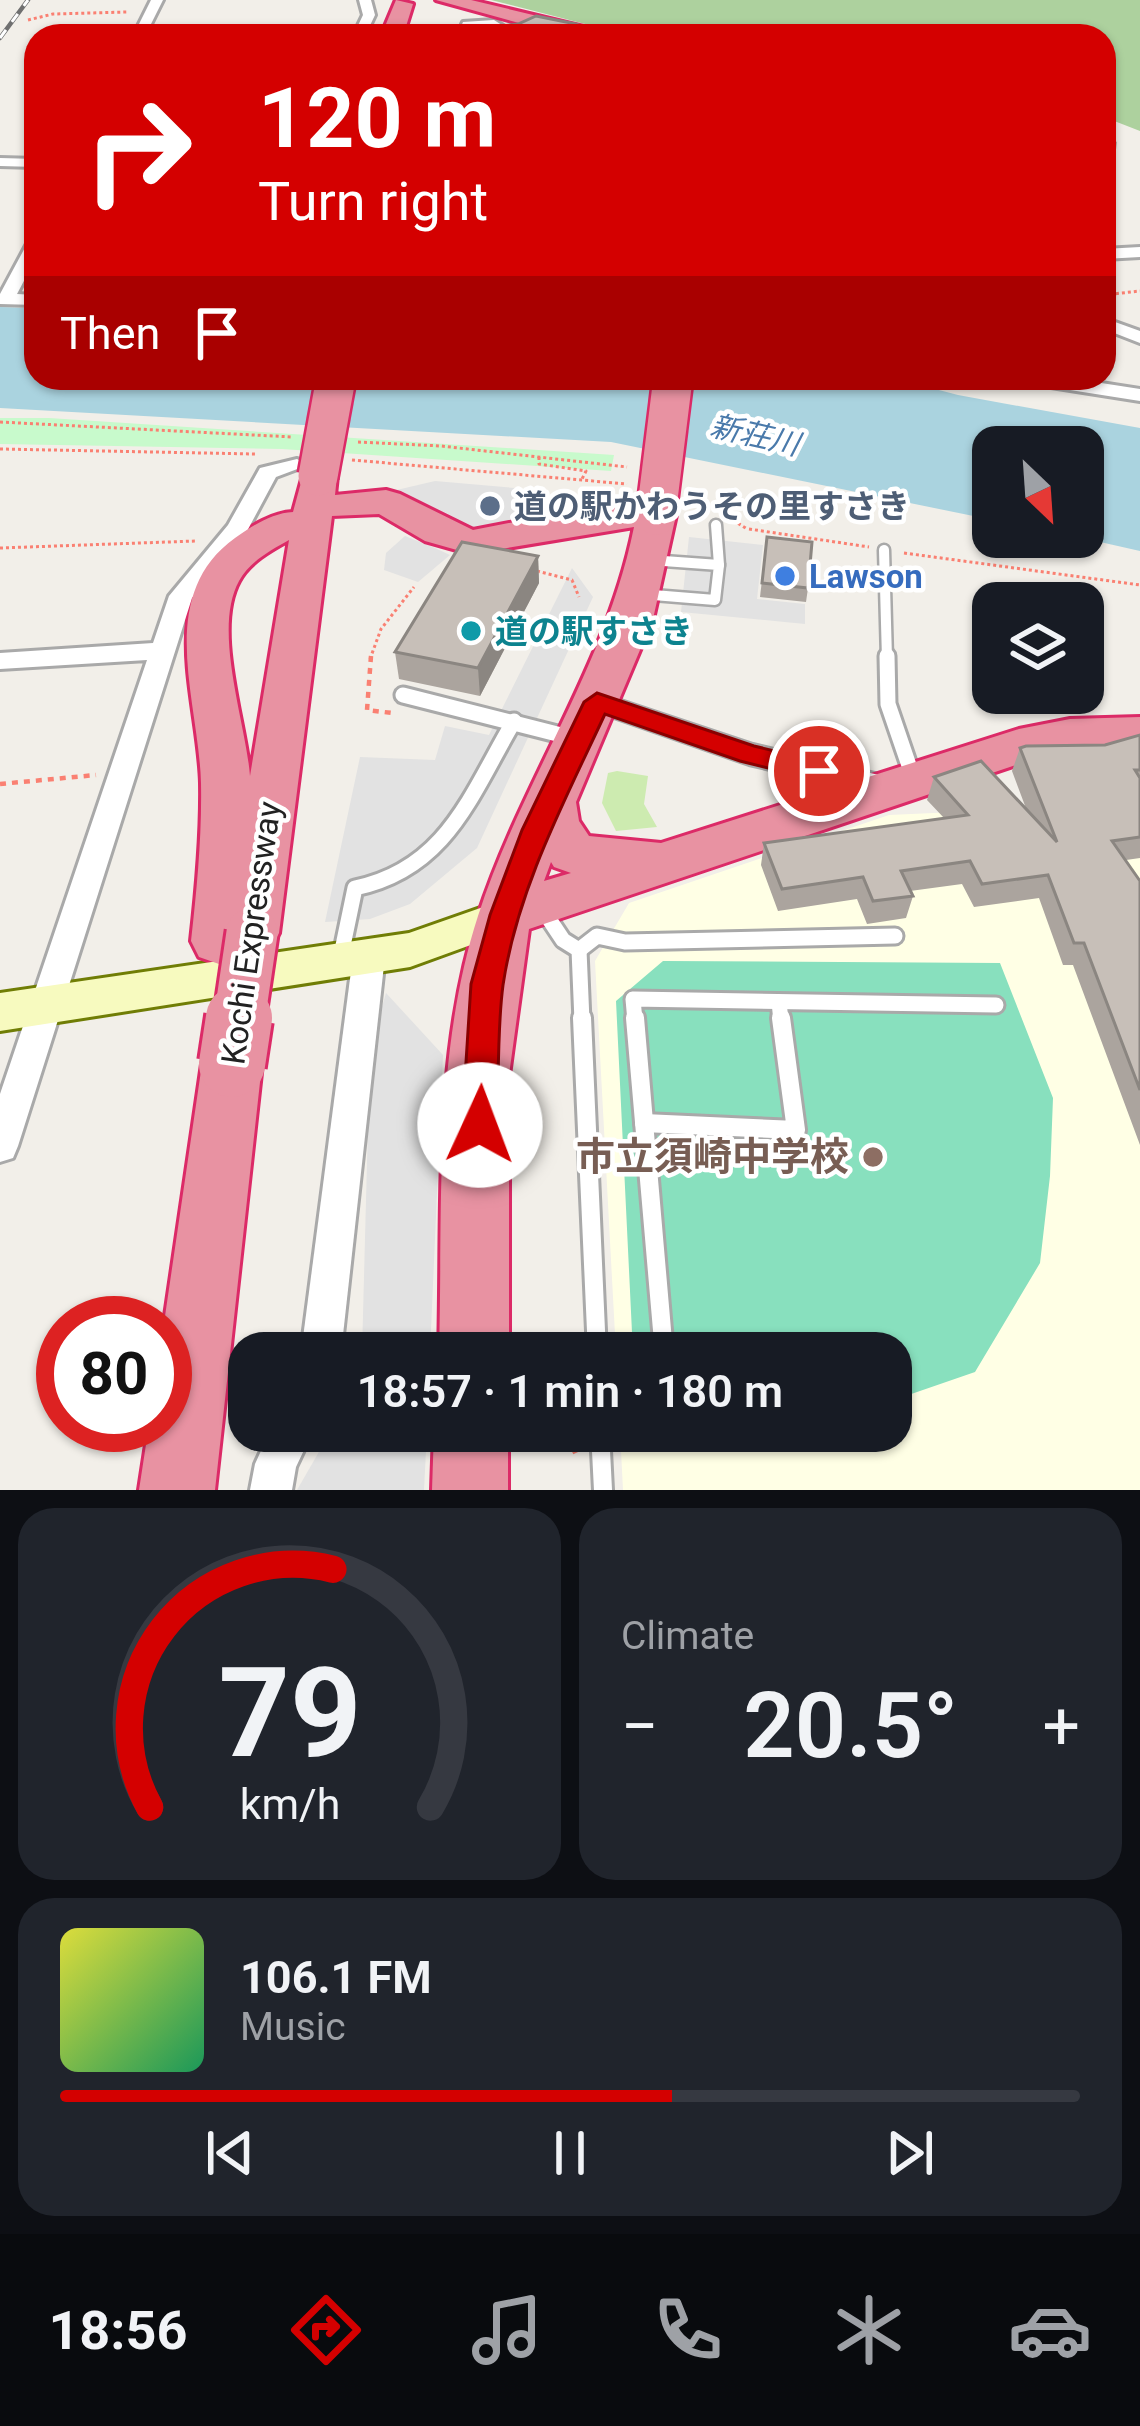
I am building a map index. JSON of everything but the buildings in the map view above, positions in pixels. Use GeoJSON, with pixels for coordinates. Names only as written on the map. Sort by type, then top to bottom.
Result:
{"type":"FeatureCollection","features":[{"type":"Feature","properties":{"kind":"highway"},"geometry":{"type":"LineString","coordinates":[[446,0],[543,24]]}},
{"type":"Feature","properties":{"kind":"highway","name":"Kochi Expressway"},"geometry":{"type":"LineString","coordinates":[[178,1479],[235,937],[334,390]]}},
{"type":"Feature","properties":{"kind":"highway"},"geometry":{"type":"LineString","coordinates":[[475,1332],[487,984],[522,910],[550,800],[588,721],[648,534],[671,390]]}},
{"type":"Feature","properties":{"kind":"highway"},"geometry":{"type":"LineString","coordinates":[[317,482],[386,502],[440,532],[471,542],[618,514],[648,534]]}},
{"type":"Feature","properties":{"kind":"highway"},"geometry":{"type":"LineString","coordinates":[[235,937],[209,611],[224,570],[258,540],[289,523]]}},
{"type":"Feature","properties":{"kind":"highway"},"geometry":{"type":"LineString","coordinates":[[522,910],[1042,740],[1140,734]]}},
{"type":"Feature","properties":{"kind":"highway"},"geometry":{"type":"LineString","coordinates":[[550,800],[554,824],[565,846],[598,861],[637,861],[722,842]]}},
{"type":"Feature","properties":{"kind":"highway"},"geometry":{"type":"LineString","coordinates":[[470,1490],[471,1452]]}},
{"type":"Feature","properties":{"kind":"main road"},"geometry":{"type":"LineString","coordinates":[[0,1012],[410,950],[522,910]]}},
{"type":"Feature","properties":{"kind":"street"},"geometry":{"type":"LineString","coordinates":[[3,299],[24,263]]}},
{"type":"Feature","properties":{"kind":"street"},"geometry":{"type":"LineString","coordinates":[[0,1146],[181,596],[238,528],[268,473],[317,482]]}},
{"type":"Feature","properties":{"kind":"street"},"geometry":{"type":"LineString","coordinates":[[0,661],[163,651]]}},
{"type":"Feature","properties":{"kind":"street"},"geometry":{"type":"LineString","coordinates":[[588,721],[904,784]]}},
{"type":"Feature","properties":{"kind":"street"},"geometry":{"type":"LineString","coordinates":[[323,1332],[355,958]]}},
{"type":"Feature","properties":{"kind":"street"},"geometry":{"type":"LineString","coordinates":[[271,1490],[282,1452]]}},
{"type":"Feature","properties":{"kind":"lane"},"geometry":{"type":"LineString","coordinates":[[648,534],[715,600],[716,525]]}},
{"type":"Feature","properties":{"kind":"lane"},"geometry":{"type":"LineString","coordinates":[[648,534],[719,565]]}},
{"type":"Feature","properties":{"kind":"lane"},"geometry":{"type":"LineString","coordinates":[[884,550],[888,704],[904,784]]}},
{"type":"Feature","properties":{"kind":"lane"},"geometry":{"type":"LineString","coordinates":[[403,695],[514,721],[588,721]]}},
{"type":"Feature","properties":{"kind":"lane"},"geometry":{"type":"LineString","coordinates":[[355,958],[355,888],[394,879],[454,824],[514,721]]}},
{"type":"Feature","properties":{"kind":"lane"},"geometry":{"type":"LineString","coordinates":[[522,910],[579,950]]}},
{"type":"Feature","properties":{"kind":"lane"},"geometry":{"type":"LineString","coordinates":[[579,950],[598,936],[626,942],[895,936]]}},
{"type":"Feature","properties":{"kind":"lane"},"geometry":{"type":"LineString","coordinates":[[579,950],[596,1332]]}},
{"type":"Feature","properties":{"kind":"lane"},"geometry":{"type":"LineString","coordinates":[[662,1332],[633,999],[996,1005]]}},
{"type":"Feature","properties":{"kind":"lane"},"geometry":{"type":"LineString","coordinates":[[644,1123],[796,1130],[779,1002]]}},
{"type":"Feature","properties":{"kind":"lane"},"geometry":{"type":"LineString","coordinates":[[601,1452],[603,1490]]}},
{"type":"Feature","properties":{"kind":"path"},"geometry":{"type":"LineString","coordinates":[[28,20],[154,6]]}},
{"type":"Feature","properties":{"kind":"path"},"geometry":{"type":"LineString","coordinates":[[0,449],[265,454]]}},
{"type":"Feature","properties":{"kind":"path"},"geometry":{"type":"LineString","coordinates":[[539,457],[539,464],[586,471],[582,479]]}},
{"type":"Feature","properties":{"kind":"path"},"geometry":{"type":"LineString","coordinates":[[317,482],[326,459],[582,479],[648,534]]}},
{"type":"Feature","properties":{"kind":"path"},"geometry":{"type":"LineString","coordinates":[[0,548],[226,540]]}},
{"type":"Feature","properties":{"kind":"path"},"geometry":{"type":"LineString","coordinates":[[524,570],[562,574],[579,588],[579,597]]}},
{"type":"Feature","properties":{"kind":"path"},"geometry":{"type":"LineString","coordinates":[[381,712],[367,710],[368,654],[394,609],[415,587]]}},
{"type":"Feature","properties":{"kind":"path"},"geometry":{"type":"LineString","coordinates":[[0,784],[123,773]]}},
{"type":"Feature","properties":{"kind":"shaded area","name":"道の駅かわうその里すさき"},"geometry":{"type":"Polygon","coordinates":[[[435,481],[515,488],[577,520],[488,533],[388,492],[435,481]]]}},
{"type":"Feature","properties":{"kind":"shaded area"},"geometry":{"type":"Polygon","coordinates":[[[405,536],[450,555],[418,582],[384,570],[386,553],[405,536]]]}},
{"type":"Feature","properties":{"kind":"shaded area"},"geometry":{"type":"Polygon","coordinates":[[[689,537],[763,545],[757,599],[805,604],[805,624],[681,612],[689,537]]]}},
{"type":"Feature","properties":{"kind":"shaded area"},"geometry":{"type":"Polygon","coordinates":[[[572,568],[593,597],[477,848],[410,904],[370,919],[325,922],[360,757],[435,760],[445,726],[489,735],[572,568]]]}},
{"type":"Feature","properties":{"kind":"shaded area","name":"市立須崎中学校"},"geometry":{"type":"Polygon","coordinates":[[[1140,804],[1140,1490],[623,1490],[621,1452],[912,1452],[912,1332],[615,1332],[595,961],[629,903],[889,815],[1140,804]]]}},
{"type":"Feature","properties":{"kind":"shaded area"},"geometry":{"type":"Polygon","coordinates":[[[386,993],[443,1055],[431,1332],[363,1332],[370,1048],[386,993]]]}},
{"type":"Feature","properties":{"kind":"shaded area"},"geometry":{"type":"Polygon","coordinates":[[[319,1452],[426,1452],[424,1490],[297,1490],[319,1452]]]}},
{"type":"Feature","properties":{"kind":"green space"},"geometry":{"type":"Polygon","coordinates":[[[491,0],[1140,0],[1140,131],[1116,122],[1116,24],[585,24],[491,0]]]}},
{"type":"Feature","properties":{"kind":"green space"},"geometry":{"type":"Polygon","coordinates":[[[0,418],[614,455],[611,471],[282,449],[0,444],[0,418]]]}},
{"type":"Feature","properties":{"kind":"green space"},"geometry":{"type":"Polygon","coordinates":[[[608,773],[648,776],[644,804],[657,827],[616,831],[602,803],[608,773]]]}},
{"type":"Feature","properties":{"kind":"green space"},"geometry":{"type":"Polygon","coordinates":[[[663,961],[1000,963],[1053,1098],[1050,1176],[1040,1263],[975,1372],[912,1394],[912,1332],[632,1332],[616,1001],[663,961]]]}},
{"type":"Feature","properties":{"kind":"water","name":"新荘川"},"geometry":{"type":"Polygon","coordinates":[[[0,307],[24,308],[24,390],[939,390],[1140,428],[1140,551],[1104,543],[1104,426],[972,426],[972,516],[611,442],[0,408],[0,307]]]}},
{"type":"Feature","properties":{"kind":"railway"},"geometry":{"type":"LineString","coordinates":[[0,38],[28,0]]}},
{"type":"Feature","properties":{"kind":"place","name":"道の駅かわうその里すさき"},"geometry":{"type":"Point","coordinates":[490,506]}},
{"type":"Feature","properties":{"kind":"place","name":"Lawson"},"geometry":{"type":"Point","coordinates":[785,576]}},
{"type":"Feature","properties":{"kind":"place","name":"道の駅すさき"},"geometry":{"type":"Point","coordinates":[471,631]}},
{"type":"Feature","properties":{"kind":"place","name":"市立須崎中学校"},"geometry":{"type":"Point","coordinates":[873,1157]}},
{"type":"Feature","properties":{"kind":"route"},"geometry":{"type":"LineString","coordinates":[[480,1125],[487,984],[506,915],[536,830],[597,702],[749,754],[819,771]]}}]}
